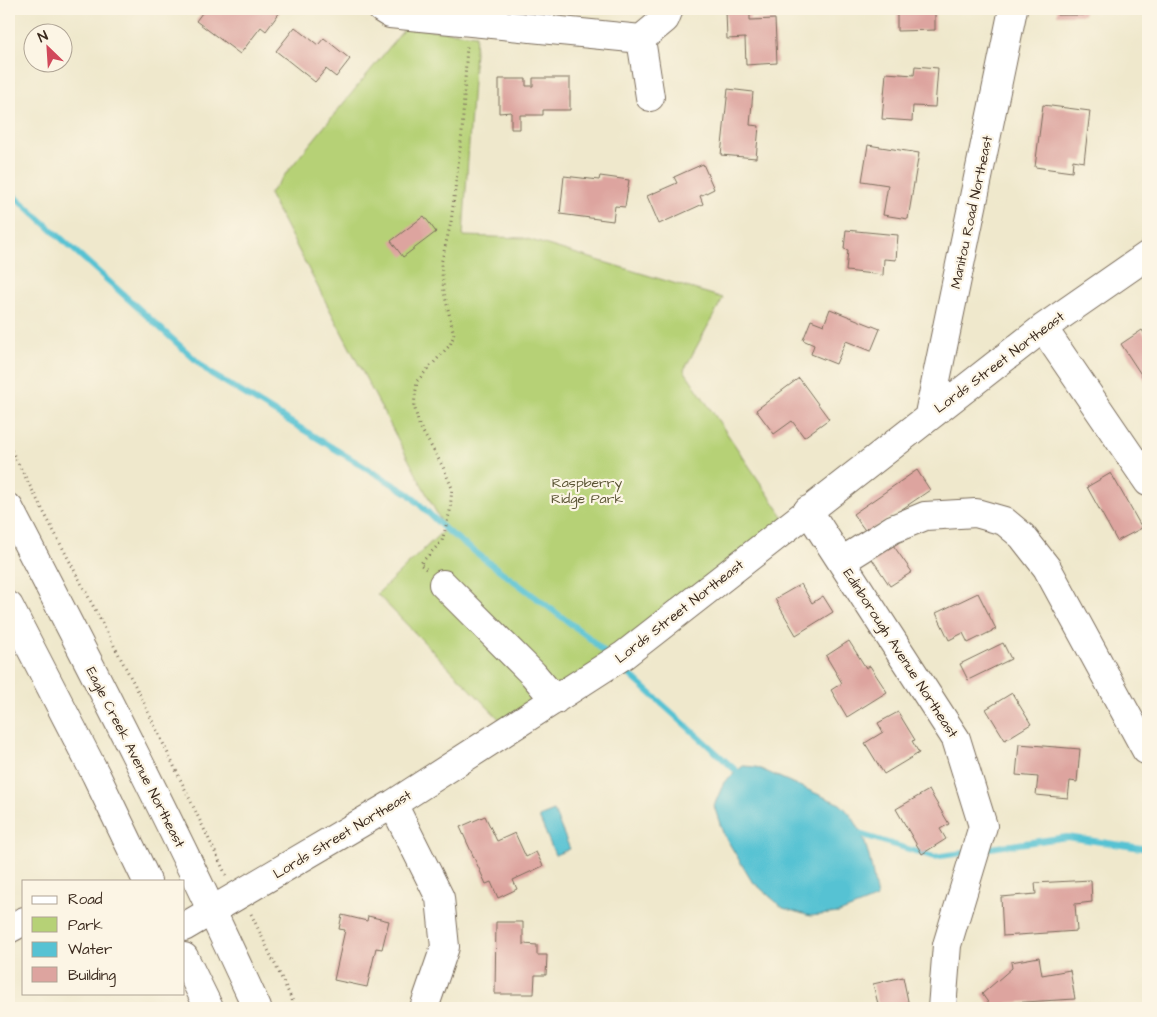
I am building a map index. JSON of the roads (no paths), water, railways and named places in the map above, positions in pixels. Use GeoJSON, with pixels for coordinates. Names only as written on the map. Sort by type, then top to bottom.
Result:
{"type":"FeatureCollection","features":[{"type":"Feature","properties":{"kind":"street"},"geometry":{"type":"LineString","coordinates":[[382,9],[390,14],[641,39],[666,19],[669,9]]}},
{"type":"Feature","properties":{"kind":"street","name":"Manitou Road Northeast"},"geometry":{"type":"LineString","coordinates":[[929,414],[1013,9]]}},
{"type":"Feature","properties":{"kind":"street"},"geometry":{"type":"LineString","coordinates":[[641,39],[650,97]]}},
{"type":"Feature","properties":{"kind":"street","name":"Lords Street Northeast"},"geometry":{"type":"LineString","coordinates":[[185,927],[393,804],[624,655],[929,414],[1042,328],[1148,256]]}},
{"type":"Feature","properties":{"kind":"street"},"geometry":{"type":"LineString","coordinates":[[1042,328],[1148,482]]}},
{"type":"Feature","properties":{"kind":"street","name":"Eagle Creek Avenue Northeast"},"geometry":{"type":"LineString","coordinates":[[9,508],[113,709],[213,912],[257,1008]]}},
{"type":"Feature","properties":{"kind":"street","name":"Edinborough Avenue Northeast"},"geometry":{"type":"LineString","coordinates":[[808,510],[956,739],[983,826],[947,945],[942,1008]]}},
{"type":"Feature","properties":{"kind":"street"},"geometry":{"type":"LineString","coordinates":[[842,561],[893,529],[925,516],[976,513],[1004,521],[1022,536],[1047,568],[1146,750]]}},
{"type":"Feature","properties":{"kind":"street"},"geometry":{"type":"LineString","coordinates":[[442,584],[533,674],[555,700]]}},
{"type":"Feature","properties":{"kind":"street"},"geometry":{"type":"LineString","coordinates":[[9,606],[96,775],[147,880]]}},
{"type":"Feature","properties":{"kind":"street"},"geometry":{"type":"LineString","coordinates":[[393,804],[440,898],[445,947],[424,1008]]}},
{"type":"Feature","properties":{"kind":"street"},"geometry":{"type":"LineString","coordinates":[[9,928],[22,922]]}},
{"type":"Feature","properties":{"kind":"street"},"geometry":{"type":"LineString","coordinates":[[185,959],[209,1008]]}},
{"type":"Feature","properties":{"kind":"water"},"geometry":{"type":"Polygon","coordinates":[[[743,766],[756,767],[840,804],[849,813],[862,835],[870,860],[877,898],[839,913],[810,916],[783,908],[751,880],[723,833],[714,806],[724,782],[743,766]]]}},
{"type":"Feature","properties":{"kind":"water"},"geometry":{"type":"Polygon","coordinates":[[[554,811],[570,849],[555,855],[539,817],[554,811]]]}},
{"type":"Feature","properties":{"kind":"waterway"},"geometry":{"type":"LineString","coordinates":[[9,191],[210,373],[409,494],[446,530],[587,636],[610,657]]}},
{"type":"Feature","properties":{"kind":"waterway"},"geometry":{"type":"LineString","coordinates":[[619,665],[742,776]]}},
{"type":"Feature","properties":{"kind":"waterway"},"geometry":{"type":"LineString","coordinates":[[853,832],[934,857],[969,852]]}},
{"type":"Feature","properties":{"kind":"waterway"},"geometry":{"type":"LineString","coordinates":[[984,849],[1067,837],[1148,849]]}},
{"type":"Feature","properties":{"kind":"park label","name":"Raspberry Ridge Park"},"geometry":{"type":"Point","coordinates":[587,490]}}]}
